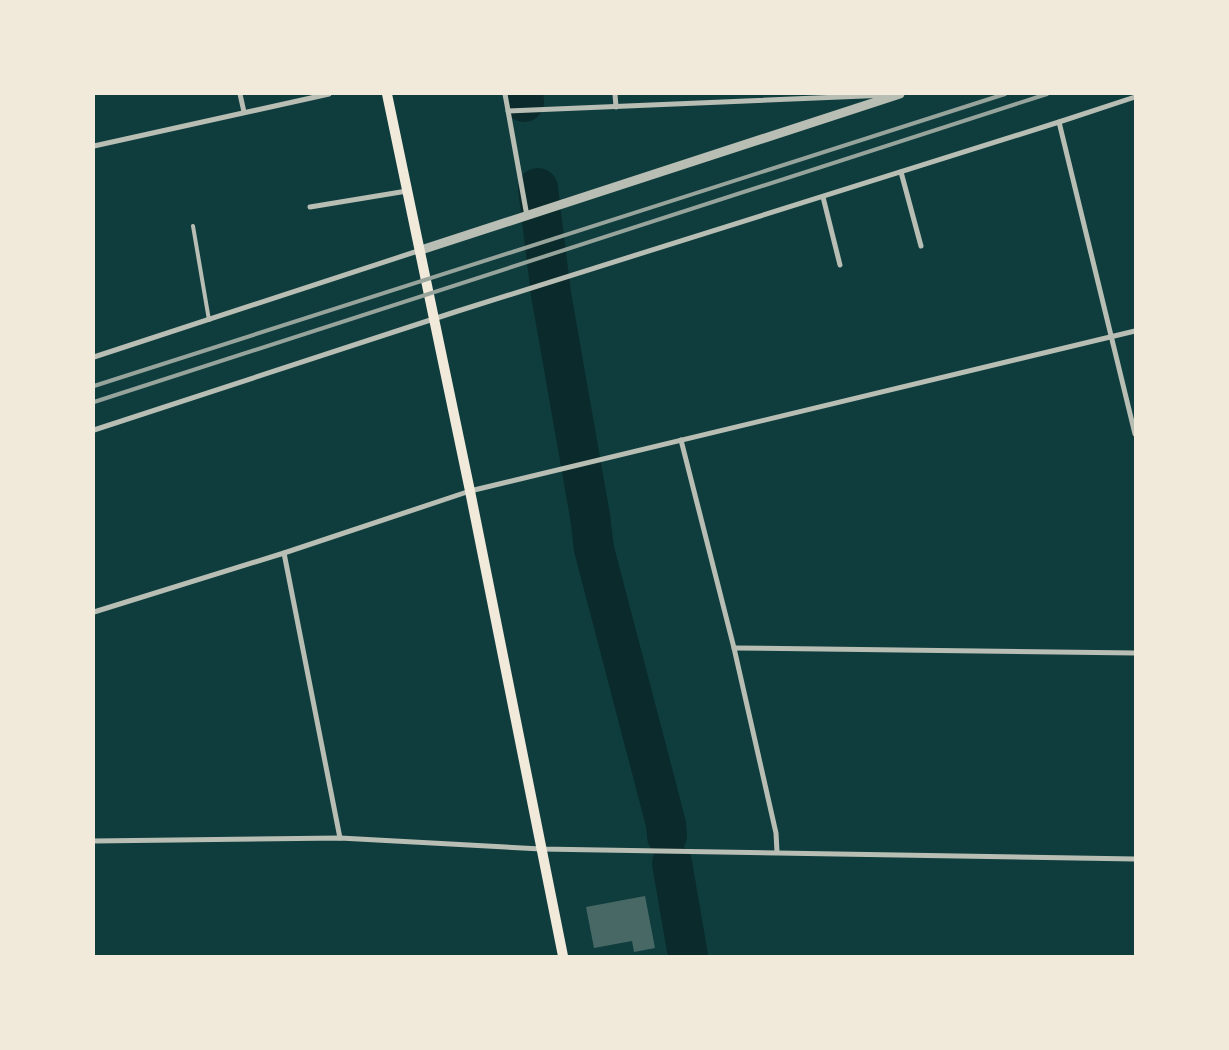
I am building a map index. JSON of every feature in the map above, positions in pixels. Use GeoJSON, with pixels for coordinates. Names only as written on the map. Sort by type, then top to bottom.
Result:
{"type":"FeatureCollection","features":[{"type":"Feature","properties":{"kind":"main road"},"geometry":{"type":"LineString","coordinates":[[387,94],[470,491],[563,956]]}},
{"type":"Feature","properties":{"kind":"street"},"geometry":{"type":"LineString","coordinates":[[240,94],[244,112]]}},
{"type":"Feature","properties":{"kind":"street"},"geometry":{"type":"LineString","coordinates":[[94,146],[330,94]]}},
{"type":"Feature","properties":{"kind":"street"},"geometry":{"type":"LineString","coordinates":[[505,94],[527,216]]}},
{"type":"Feature","properties":{"kind":"street"},"geometry":{"type":"LineString","coordinates":[[615,94],[616,107]]}},
{"type":"Feature","properties":{"kind":"street"},"geometry":{"type":"LineString","coordinates":[[508,111],[898,94]]}},
{"type":"Feature","properties":{"kind":"street"},"geometry":{"type":"LineString","coordinates":[[94,357],[898,94]]}},
{"type":"Feature","properties":{"kind":"street"},"geometry":{"type":"LineString","coordinates":[[94,430],[434,319],[1135,97]]}},
{"type":"Feature","properties":{"kind":"street"},"geometry":{"type":"LineString","coordinates":[[1059,122],[1113,337],[1135,434]]}},
{"type":"Feature","properties":{"kind":"street"},"geometry":{"type":"LineString","coordinates":[[901,172],[921,246]]}},
{"type":"Feature","properties":{"kind":"street"},"geometry":{"type":"LineString","coordinates":[[310,207],[407,192]]}},
{"type":"Feature","properties":{"kind":"street"},"geometry":{"type":"LineString","coordinates":[[823,197],[840,265]]}},
{"type":"Feature","properties":{"kind":"street"},"geometry":{"type":"LineString","coordinates":[[94,612],[284,553],[470,491],[1135,331]]}},
{"type":"Feature","properties":{"kind":"street"},"geometry":{"type":"LineString","coordinates":[[681,440],[734,648],[776,833],[777,852]]}},
{"type":"Feature","properties":{"kind":"street"},"geometry":{"type":"LineString","coordinates":[[284,553],[340,838]]}},
{"type":"Feature","properties":{"kind":"street"},"geometry":{"type":"LineString","coordinates":[[734,648],[1135,653]]}},
{"type":"Feature","properties":{"kind":"street"},"geometry":{"type":"LineString","coordinates":[[94,841],[340,838],[541,849],[1135,859]]}},
{"type":"Feature","properties":{"kind":"lane"},"geometry":{"type":"LineString","coordinates":[[193,226],[209,320]]}},
{"type":"Feature","properties":{"kind":"building"},"geometry":{"type":"Polygon","coordinates":[[[645,896],[655,948],[634,952],[632,941],[594,948],[586,907],[645,896]]]}},
{"type":"Feature","properties":{"kind":"waterway"},"geometry":{"type":"LineString","coordinates":[[523,94],[524,102]]}},
{"type":"Feature","properties":{"kind":"waterway"},"geometry":{"type":"LineString","coordinates":[[538,188],[551,294],[590,516],[594,549],[666,824],[667,836]]}},
{"type":"Feature","properties":{"kind":"waterway"},"geometry":{"type":"LineString","coordinates":[[672,863],[688,956]]}},
{"type":"Feature","properties":{"kind":"railway"},"geometry":{"type":"LineString","coordinates":[[94,386],[1005,94]]}},
{"type":"Feature","properties":{"kind":"railway"},"geometry":{"type":"LineString","coordinates":[[94,402],[1047,94]]}}]}
